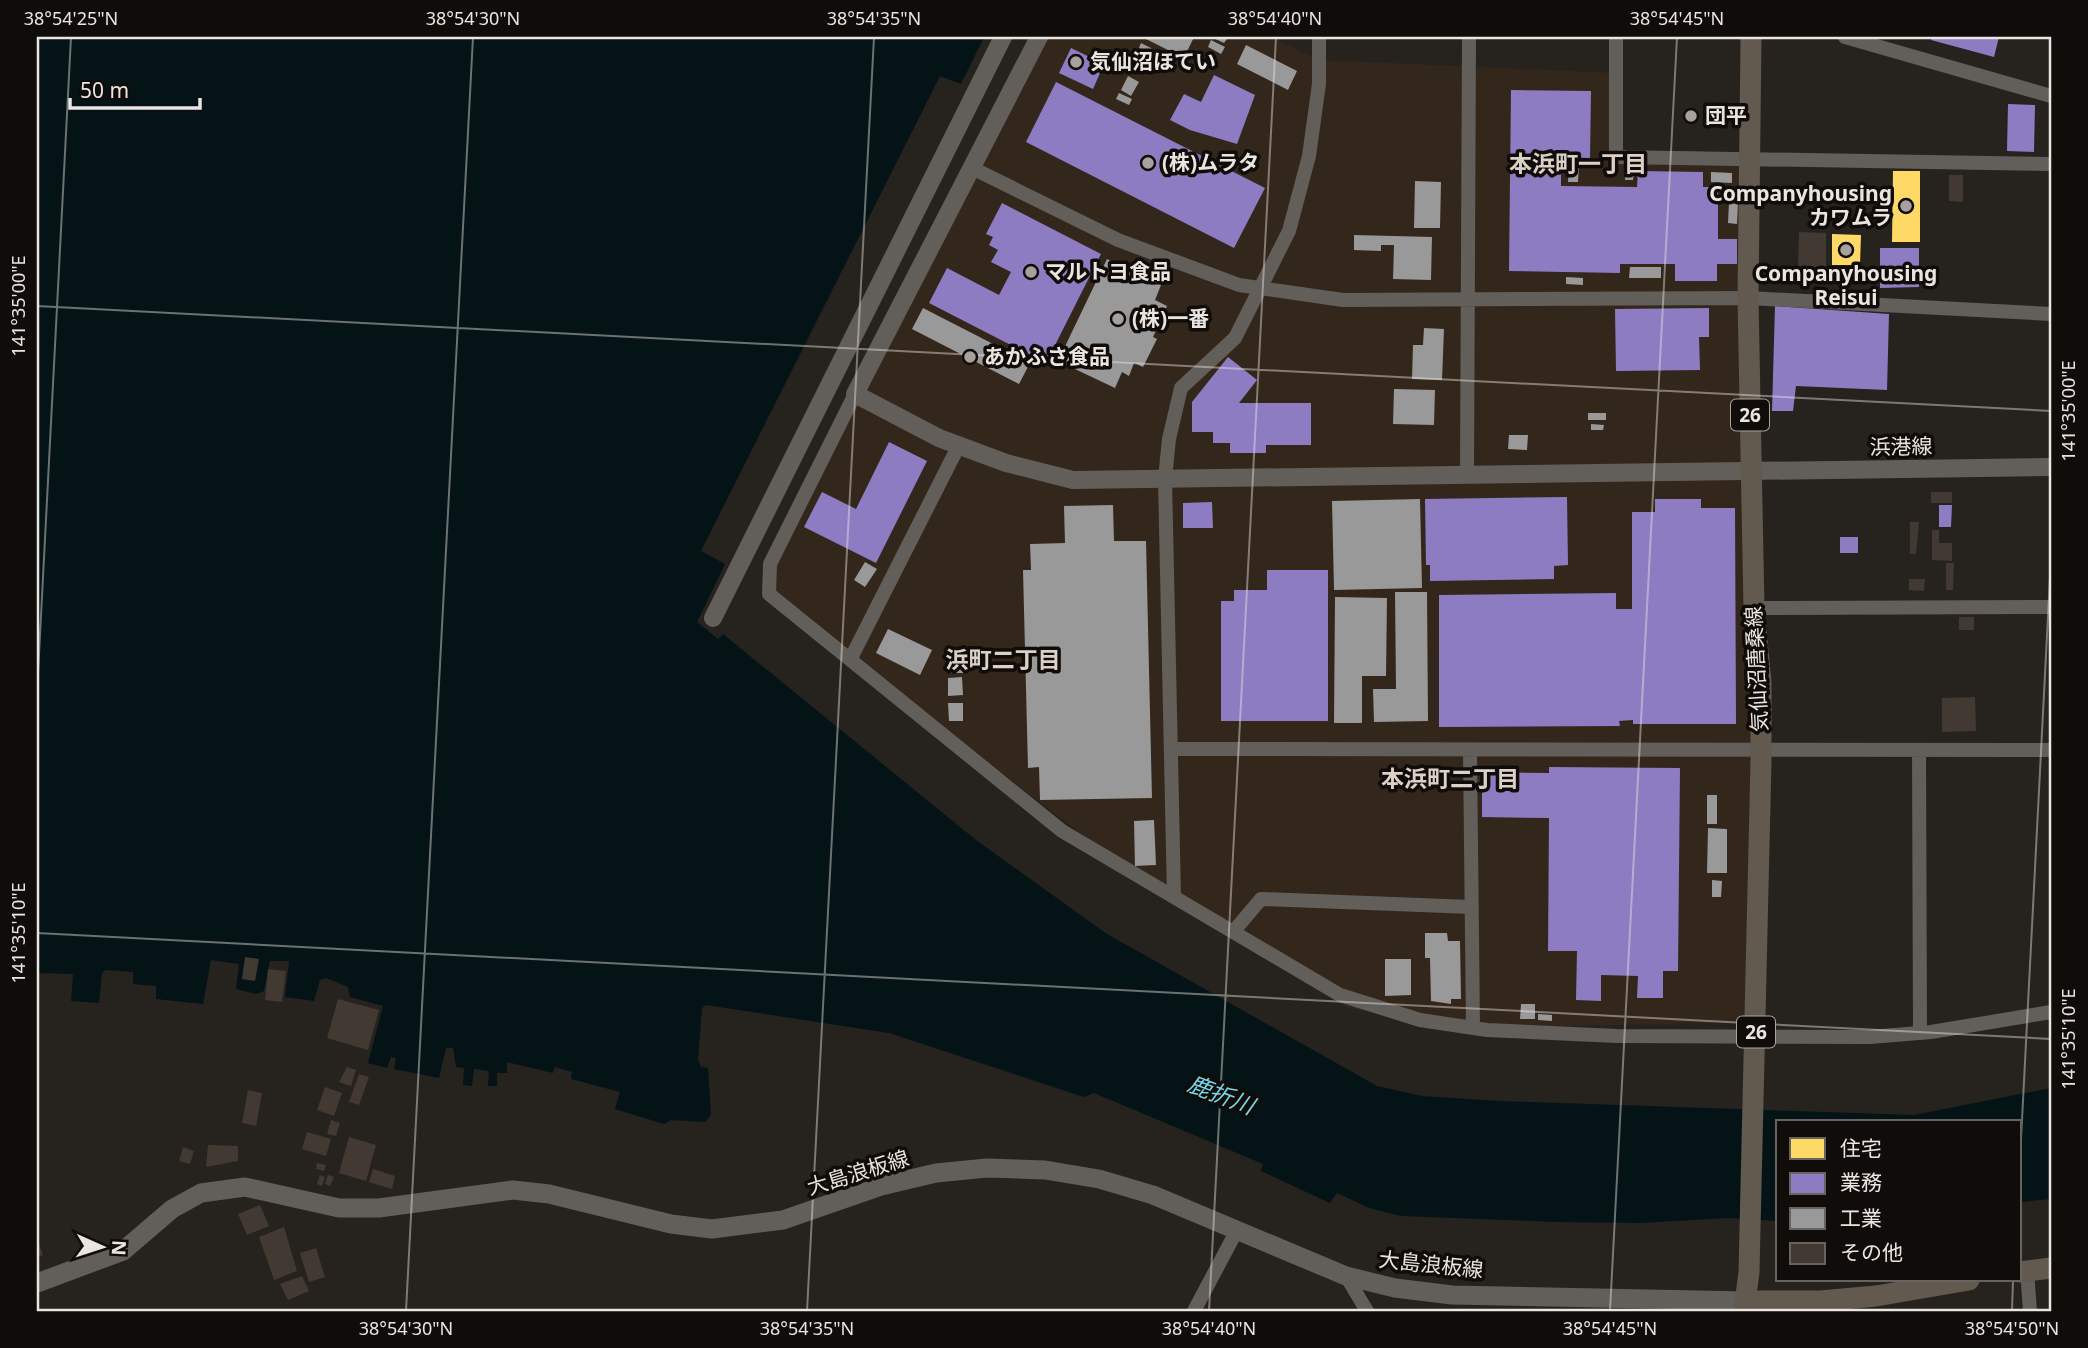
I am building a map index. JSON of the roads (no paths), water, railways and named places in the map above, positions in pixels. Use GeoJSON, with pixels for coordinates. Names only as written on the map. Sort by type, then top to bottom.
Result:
{"type":"FeatureCollection","features":[{"type":"Feature","properties":{"kind":"main road","name":"気仙沼唐桑線"},"geometry":{"type":"LineString","coordinates":[[1746,1306],[1761,751],[1761,682],[1754,608],[1748,299],[1751,37]]}},
{"type":"Feature","properties":{"kind":"main road","name":"大島浪板線"},"geometry":{"type":"LineString","coordinates":[[37,1283],[123,1251],[172,1209],[201,1194],[246,1187],[339,1208],[379,1208],[513,1190],[549,1194],[671,1224],[712,1229],[783,1220],[881,1186],[936,1173],[987,1168],[1045,1170],[1100,1179],[1153,1195],[1346,1276],[1395,1288],[1452,1294],[1746,1306]]}},
{"type":"Feature","properties":{"kind":"main road"},"geometry":{"type":"LineString","coordinates":[[2024,1272],[2051,1268]]}},
{"type":"Feature","properties":{"kind":"main road"},"geometry":{"type":"LineString","coordinates":[[1746,1306],[1819,1306],[1957,1282]]}},
{"type":"Feature","properties":{"kind":"street"},"geometry":{"type":"LineString","coordinates":[[713,618],[1003,37]]}},
{"type":"Feature","properties":{"kind":"street"},"geometry":{"type":"LineString","coordinates":[[1039,37],[970,167],[770,564],[769,594],[851,657],[1062,831],[1340,995],[1420,1020],[1473,1028],[1618,1036],[1870,1037],[1920,1033],[2051,1012]]}},
{"type":"Feature","properties":{"kind":"street"},"geometry":{"type":"LineString","coordinates":[[1174,897],[1165,479],[1169,439],[1181,387],[1235,338],[1289,232],[1309,156],[1319,84],[1319,37]]}},
{"type":"Feature","properties":{"kind":"street"},"geometry":{"type":"LineString","coordinates":[[1467,474],[1469,37]]}},
{"type":"Feature","properties":{"kind":"street"},"geometry":{"type":"LineString","coordinates":[[1616,37],[1616,157],[2051,164]]}},
{"type":"Feature","properties":{"kind":"street"},"geometry":{"type":"LineString","coordinates":[[1845,37],[2051,96]]}},
{"type":"Feature","properties":{"kind":"street"},"geometry":{"type":"LineString","coordinates":[[970,167],[1118,240],[1240,285],[1343,300],[1748,299],[2051,314]]}},
{"type":"Feature","properties":{"kind":"street","name":"浜港線"},"geometry":{"type":"LineString","coordinates":[[855,394],[959,445],[1006,463],[1073,480],[2051,467]]}},
{"type":"Feature","properties":{"kind":"street"},"geometry":{"type":"LineString","coordinates":[[851,657],[959,445]]}},
{"type":"Feature","properties":{"kind":"street"},"geometry":{"type":"LineString","coordinates":[[1754,608],[2051,607]]}},
{"type":"Feature","properties":{"kind":"street"},"geometry":{"type":"LineString","coordinates":[[1171,749],[2051,750]]}},
{"type":"Feature","properties":{"kind":"street"},"geometry":{"type":"LineString","coordinates":[[1919,750],[1920,1033]]}},
{"type":"Feature","properties":{"kind":"street"},"geometry":{"type":"LineString","coordinates":[[1470,751],[1473,1028]]}},
{"type":"Feature","properties":{"kind":"street"},"geometry":{"type":"LineString","coordinates":[[1233,932],[1261,900],[1472,907]]}},
{"type":"Feature","properties":{"kind":"street"},"geometry":{"type":"LineString","coordinates":[[1194,1311],[1236,1232]]}},
{"type":"Feature","properties":{"kind":"street"},"geometry":{"type":"LineString","coordinates":[[2024,1272],[2030,1311]]}},
{"type":"Feature","properties":{"kind":"street"},"geometry":{"type":"LineString","coordinates":[[1346,1276],[1367,1311]]}},
{"type":"Feature","properties":{"kind":"water","name":"鹿折川"},"geometry":{"type":"Polygon","coordinates":[[[37,37],[984,37],[961,84],[940,76],[701,551],[725,564],[697,622],[718,639],[723,634],[976,840],[1107,934],[1377,1086],[1422,1096],[1499,1101],[1914,1115],[2051,1088],[2051,1199],[2022,1202],[2022,1120],[1776,1120],[1776,1221],[1728,1218],[1641,1223],[1556,1222],[1401,1216],[1369,1208],[1337,1193],[1330,1203],[1261,1171],[1263,1164],[1094,1093],[1084,1097],[889,1033],[706,1005],[702,1008],[698,1060],[701,1067],[708,1068],[711,1115],[705,1122],[671,1120],[664,1124],[615,1109],[620,1092],[571,1079],[572,1072],[555,1067],[553,1073],[507,1062],[507,1073],[497,1073],[497,1086],[488,1086],[489,1071],[474,1069],[472,1086],[463,1085],[464,1068],[456,1067],[453,1048],[446,1048],[439,1078],[394,1069],[396,1058],[391,1057],[387,1068],[368,1063],[383,1006],[350,997],[348,987],[326,978],[320,980],[314,1001],[285,997],[289,961],[270,961],[264,991],[256,994],[236,989],[239,964],[211,960],[203,1004],[156,999],[156,986],[133,984],[133,972],[106,970],[102,973],[99,1003],[71,1001],[73,974],[37,973],[37,37]]]}},
{"type":"Feature","properties":{"kind":"place","name":"気仙沼ほてい"},"geometry":{"type":"Point","coordinates":[1076,62]}},
{"type":"Feature","properties":{"kind":"place","name":"団平"},"geometry":{"type":"Point","coordinates":[1691,116]}},
{"type":"Feature","properties":{"kind":"place","name":"(株)ムラタ"},"geometry":{"type":"Point","coordinates":[1148,163]}},
{"type":"Feature","properties":{"kind":"place","name":"Companyhousing カワムラ"},"geometry":{"type":"Point","coordinates":[1906,206]}},
{"type":"Feature","properties":{"kind":"place","name":"Companyhousing Reisui"},"geometry":{"type":"Point","coordinates":[1846,250]}},
{"type":"Feature","properties":{"kind":"place","name":"マルトヨ食品"},"geometry":{"type":"Point","coordinates":[1031,272]}},
{"type":"Feature","properties":{"kind":"place","name":"(株)一番"},"geometry":{"type":"Point","coordinates":[1118,319]}},
{"type":"Feature","properties":{"kind":"place","name":"あかふさ食品"},"geometry":{"type":"Point","coordinates":[970,357]}},
{"type":"Feature","properties":{"kind":"district","name":"本浜町一丁目"},"geometry":{"type":"Point","coordinates":[1578,164]}},
{"type":"Feature","properties":{"kind":"district","name":"浜町二丁目"},"geometry":{"type":"Point","coordinates":[1003,660]}},
{"type":"Feature","properties":{"kind":"district","name":"本浜町二丁目"},"geometry":{"type":"Point","coordinates":[1450,779]}}]}
